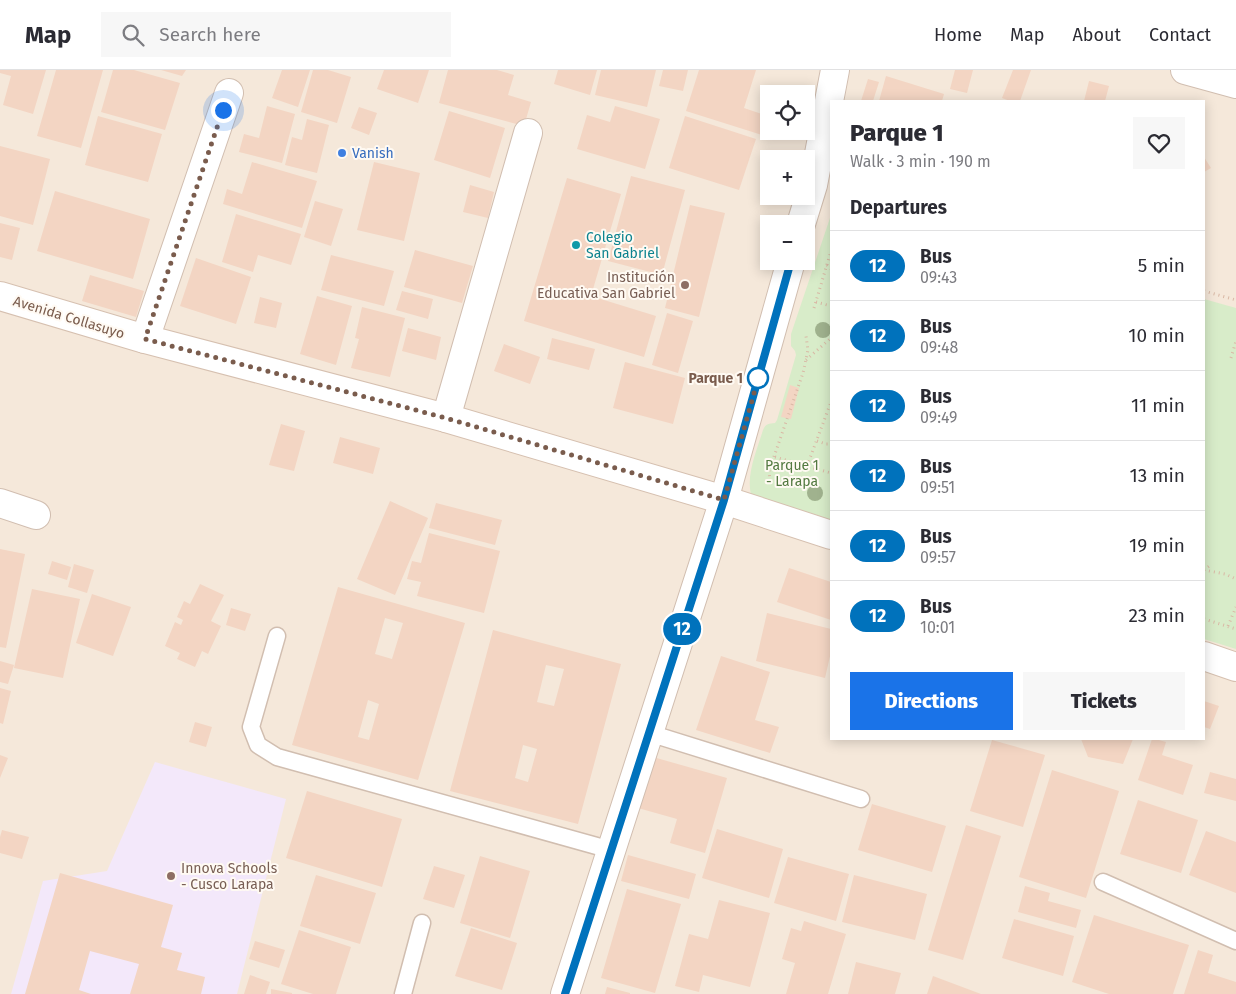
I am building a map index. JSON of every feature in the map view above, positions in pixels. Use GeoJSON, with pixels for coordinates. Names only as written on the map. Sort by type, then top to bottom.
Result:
{"type":"FeatureCollection","features":[{"type":"Feature","properties":{"kind":"street"},"geometry":{"type":"LineString","coordinates":[[804,215],[813,185],[835,70]]}},
{"type":"Feature","properties":{"kind":"street"},"geometry":{"type":"LineString","coordinates":[[1185,70],[1236,84]]}},
{"type":"Feature","properties":{"kind":"street"},"geometry":{"type":"LineString","coordinates":[[145,339],[230,93]]}},
{"type":"Feature","properties":{"kind":"street"},"geometry":{"type":"LineString","coordinates":[[446,418],[528,133]]}},
{"type":"Feature","properties":{"kind":"street"},"geometry":{"type":"LineString","coordinates":[[565,994],[724,500],[788,270]]}},
{"type":"Feature","properties":{"kind":"street","name":"Avenida Collasuyo"},"geometry":{"type":"LineString","coordinates":[[0,296],[145,339],[446,418],[724,500],[830,535]]}},
{"type":"Feature","properties":{"kind":"street"},"geometry":{"type":"LineString","coordinates":[[0,503],[36,515]]}},
{"type":"Feature","properties":{"kind":"street"},"geometry":{"type":"LineString","coordinates":[[1205,656],[1236,667]]}},
{"type":"Feature","properties":{"kind":"lane"},"geometry":{"type":"LineString","coordinates":[[277,636],[251,727],[258,745],[277,757],[611,850]]}},
{"type":"Feature","properties":{"kind":"lane"},"geometry":{"type":"LineString","coordinates":[[649,733],[861,799]]}},
{"type":"Feature","properties":{"kind":"lane"},"geometry":{"type":"LineString","coordinates":[[1103,882],[1236,941]]}},
{"type":"Feature","properties":{"kind":"lane"},"geometry":{"type":"LineString","coordinates":[[403,994],[422,923]]}},
{"type":"Feature","properties":{"kind":"path"},"geometry":{"type":"LineString","coordinates":[[813,311],[830,254]]}},
{"type":"Feature","properties":{"kind":"path"},"geometry":{"type":"LineString","coordinates":[[827,265],[830,268]]}},
{"type":"Feature","properties":{"kind":"path"},"geometry":{"type":"LineString","coordinates":[[1205,291],[1236,300]]}},
{"type":"Feature","properties":{"kind":"path"},"geometry":{"type":"LineString","coordinates":[[816,302],[830,306]]}},
{"type":"Feature","properties":{"kind":"path"},"geometry":{"type":"LineString","coordinates":[[808,329],[805,338],[808,350],[803,373],[775,455],[830,473]]}},
{"type":"Feature","properties":{"kind":"path"},"geometry":{"type":"LineString","coordinates":[[806,361],[830,339]]}},
{"type":"Feature","properties":{"kind":"path"},"geometry":{"type":"LineString","coordinates":[[1231,358],[1236,342]]}},
{"type":"Feature","properties":{"kind":"path"},"geometry":{"type":"LineString","coordinates":[[807,466],[830,405]]}},
{"type":"Feature","properties":{"kind":"path"},"geometry":{"type":"LineString","coordinates":[[817,441],[830,444]]}},
{"type":"Feature","properties":{"kind":"path"},"geometry":{"type":"LineString","coordinates":[[1205,569],[1212,564]]}},
{"type":"Feature","properties":{"kind":"path"},"geometry":{"type":"LineString","coordinates":[[1205,570],[1225,574],[1236,579]]}},
{"type":"Feature","properties":{"kind":"path"},"geometry":{"type":"LineString","coordinates":[[1228,626],[1236,607]]}},
{"type":"Feature","properties":{"kind":"path"},"geometry":{"type":"LineString","coordinates":[[1205,619],[1236,629]]}},
{"type":"Feature","properties":{"kind":"shaded area"},"geometry":{"type":"Polygon","coordinates":[[[0,70],[1236,70],[1236,994],[0,994],[0,70]]]}},
{"type":"Feature","properties":{"kind":"shaded area","name":"Innova Schools - Cusco Larapa"},"geometry":{"type":"Polygon","coordinates":[[[155,762],[286,799],[237,994],[11,994],[43,881],[107,871],[155,762]]]}},
{"type":"Feature","properties":{"kind":"green space","name":"Parque 1 - Larapa"},"geometry":{"type":"Polygon","coordinates":[[[830,218],[830,526],[751,495],[750,479],[753,462],[763,430],[767,425],[775,423],[777,420],[796,355],[791,346],[791,334],[813,270],[815,270],[815,263],[830,218]]]}},
{"type":"Feature","properties":{"kind":"green space"},"geometry":{"type":"Polygon","coordinates":[[[1205,299],[1236,308],[1236,649],[1205,639],[1205,299]]]}},
{"type":"Feature","properties":{"kind":"building"},"geometry":{"type":"Polygon","coordinates":[[[0,70],[46,70],[33,114],[3,105],[11,76],[0,73],[0,70]]]}},
{"type":"Feature","properties":{"kind":"building"},"geometry":{"type":"Polygon","coordinates":[[[56,70],[103,70],[81,148],[37,136],[56,70]]]}},
{"type":"Feature","properties":{"kind":"building"},"geometry":{"type":"Polygon","coordinates":[[[113,70],[134,70],[180,83],[165,130],[101,112],[113,70]]]}},
{"type":"Feature","properties":{"kind":"building"},"geometry":{"type":"Polygon","coordinates":[[[161,70],[186,70],[182,76],[161,70]]]}},
{"type":"Feature","properties":{"kind":"building"},"geometry":{"type":"Polygon","coordinates":[[[282,70],[310,70],[298,107],[272,98],[282,70]]]}},
{"type":"Feature","properties":{"kind":"building"},"geometry":{"type":"Polygon","coordinates":[[[313,70],[328,70],[351,77],[337,123],[301,112],[313,70]]]}},
{"type":"Feature","properties":{"kind":"building"},"geometry":{"type":"Polygon","coordinates":[[[384,70],[429,70],[418,103],[377,89],[384,70]]]}},
{"type":"Feature","properties":{"kind":"building"},"geometry":{"type":"Polygon","coordinates":[[[448,70],[497,70],[514,75],[508,95],[531,102],[524,126],[439,103],[448,70]]]}},
{"type":"Feature","properties":{"kind":"building"},"geometry":{"type":"Polygon","coordinates":[[[558,70],[597,70],[590,95],[554,84],[558,70]]]}},
{"type":"Feature","properties":{"kind":"building"},"geometry":{"type":"Polygon","coordinates":[[[601,70],[656,70],[647,107],[595,95],[601,70]]]}},
{"type":"Feature","properties":{"kind":"building"},"geometry":{"type":"Polygon","coordinates":[[[663,70],[688,70],[683,91],[659,86],[663,70]]]}},
{"type":"Feature","properties":{"kind":"building"},"geometry":{"type":"Polygon","coordinates":[[[699,70],[756,70],[744,108],[760,113],[760,134],[686,111],[699,70]]]}},
{"type":"Feature","properties":{"kind":"building"},"geometry":{"type":"Polygon","coordinates":[[[955,70],[973,70],[967,93],[950,89],[955,70]]]}},
{"type":"Feature","properties":{"kind":"building"},"geometry":{"type":"Polygon","coordinates":[[[1013,70],[1031,70],[1020,100],[1002,98],[1013,70]]]}},
{"type":"Feature","properties":{"kind":"building"},"geometry":{"type":"Polygon","coordinates":[[[886,76],[944,94],[942,100],[879,100],[886,76]]]}},
{"type":"Feature","properties":{"kind":"building"},"geometry":{"type":"Polygon","coordinates":[[[868,79],[879,82],[873,100],[861,100],[868,79]]]}},
{"type":"Feature","properties":{"kind":"building"},"geometry":{"type":"Polygon","coordinates":[[[1089,81],[1109,86],[1105,100],[1084,100],[1089,81]]]}},
{"type":"Feature","properties":{"kind":"building"},"geometry":{"type":"Polygon","coordinates":[[[267,106],[295,114],[282,163],[239,152],[244,134],[259,138],[267,106]]]}},
{"type":"Feature","properties":{"kind":"building"},"geometry":{"type":"Polygon","coordinates":[[[615,106],[660,119],[645,169],[577,149],[587,115],[610,122],[615,106]]]}},
{"type":"Feature","properties":{"kind":"building"},"geometry":{"type":"Polygon","coordinates":[[[359,107],[377,113],[369,135],[351,128],[359,107]]]}},
{"type":"Feature","properties":{"kind":"building"},"geometry":{"type":"Polygon","coordinates":[[[449,111],[505,128],[490,178],[434,160],[449,111]]]}},
{"type":"Feature","properties":{"kind":"building"},"geometry":{"type":"Polygon","coordinates":[[[98,116],[162,134],[148,182],[85,165],[98,116]]]}},
{"type":"Feature","properties":{"kind":"building"},"geometry":{"type":"Polygon","coordinates":[[[685,116],[756,139],[739,190],[669,168],[685,116]]]}},
{"type":"Feature","properties":{"kind":"building"},"geometry":{"type":"Polygon","coordinates":[[[307,119],[329,125],[317,173],[285,165],[292,137],[302,140],[307,119]]]}},
{"type":"Feature","properties":{"kind":"building"},"geometry":{"type":"Polygon","coordinates":[[[0,146],[50,159],[33,225],[0,216],[0,146]]]}},
{"type":"Feature","properties":{"kind":"building"},"geometry":{"type":"Polygon","coordinates":[[[1205,159],[1211,168],[1205,171],[1205,159]]]}},
{"type":"Feature","properties":{"kind":"building"},"geometry":{"type":"Polygon","coordinates":[[[252,162],[317,181],[302,228],[223,204],[227,189],[242,194],[252,162]]]}},
{"type":"Feature","properties":{"kind":"building"},"geometry":{"type":"Polygon","coordinates":[[[374,162],[420,173],[404,241],[357,230],[374,162]]]}},
{"type":"Feature","properties":{"kind":"building"},"geometry":{"type":"Polygon","coordinates":[[[631,176],[685,190],[662,275],[608,261],[631,176]]]}},
{"type":"Feature","properties":{"kind":"building","name":"Colegio San Gabriel"},"geometry":{"type":"Polygon","coordinates":[[[567,178],[621,194],[591,296],[656,316],[644,357],[524,321],[567,178]]]}},
{"type":"Feature","properties":{"kind":"building"},"geometry":{"type":"Polygon","coordinates":[[[470,185],[494,192],[488,218],[463,212],[470,185]]]}},
{"type":"Feature","properties":{"kind":"building"},"geometry":{"type":"Polygon","coordinates":[[[55,191],[150,219],[133,279],[37,251],[55,191]]]}},
{"type":"Feature","properties":{"kind":"building"},"geometry":{"type":"Polygon","coordinates":[[[315,201],[343,209],[331,246],[304,237],[315,201]]]}},
{"type":"Feature","properties":{"kind":"building"},"geometry":{"type":"Polygon","coordinates":[[[690,205],[725,213],[699,317],[665,308],[690,205]]]}},
{"type":"Feature","properties":{"kind":"building"},"geometry":{"type":"Polygon","coordinates":[[[236,214],[301,234],[291,265],[258,255],[253,272],[222,262],[236,214]]]}},
{"type":"Feature","properties":{"kind":"building"},"geometry":{"type":"Polygon","coordinates":[[[0,223],[20,228],[12,260],[0,257],[0,223]]]}},
{"type":"Feature","properties":{"kind":"building"},"geometry":{"type":"Polygon","coordinates":[[[415,250],[473,266],[462,303],[404,287],[415,250]]]}},
{"type":"Feature","properties":{"kind":"building"},"geometry":{"type":"Polygon","coordinates":[[[331,255],[394,271],[384,306],[321,290],[331,255]]]}},
{"type":"Feature","properties":{"kind":"building"},"geometry":{"type":"Polygon","coordinates":[[[196,258],[251,277],[236,324],[180,306],[196,258]]]}},
{"type":"Feature","properties":{"kind":"building"},"geometry":{"type":"Polygon","coordinates":[[[90,275],[144,291],[136,317],[82,301],[90,275]]]}},
{"type":"Feature","properties":{"kind":"building"},"geometry":{"type":"Polygon","coordinates":[[[402,291],[433,299],[428,319],[396,310],[402,291]]]}},
{"type":"Feature","properties":{"kind":"building"},"geometry":{"type":"Polygon","coordinates":[[[317,296],[352,306],[336,365],[300,354],[317,296]]]}},
{"type":"Feature","properties":{"kind":"building"},"geometry":{"type":"Polygon","coordinates":[[[260,297],[282,303],[276,328],[254,323],[260,297]]]}},
{"type":"Feature","properties":{"kind":"building"},"geometry":{"type":"Polygon","coordinates":[[[362,307],[405,318],[390,377],[351,368],[359,339],[355,338],[362,307]]]}},
{"type":"Feature","properties":{"kind":"building"},"geometry":{"type":"Polygon","coordinates":[[[667,313],[693,321],[678,373],[652,365],[667,313]]]}},
{"type":"Feature","properties":{"kind":"building"},"geometry":{"type":"Polygon","coordinates":[[[408,328],[441,337],[436,360],[402,351],[408,328]]]}},
{"type":"Feature","properties":{"kind":"building"},"geometry":{"type":"Polygon","coordinates":[[[552,338],[595,349],[589,370],[547,359],[552,338]]]}},
{"type":"Feature","properties":{"kind":"building"},"geometry":{"type":"Polygon","coordinates":[[[504,344],[540,357],[530,384],[494,371],[504,344]]]}},
{"type":"Feature","properties":{"kind":"building"},"geometry":{"type":"Polygon","coordinates":[[[625,362],[685,378],[673,424],[613,408],[625,362]]]}},
{"type":"Feature","properties":{"kind":"building"},"geometry":{"type":"Polygon","coordinates":[[[790,385],[799,388],[791,419],[781,417],[790,385]]]}},
{"type":"Feature","properties":{"kind":"building"},"geometry":{"type":"Polygon","coordinates":[[[281,424],[305,431],[294,471],[269,465],[281,424]]]}},
{"type":"Feature","properties":{"kind":"building"},"geometry":{"type":"Polygon","coordinates":[[[340,437],[380,448],[373,474],[333,463],[340,437]]]}},
{"type":"Feature","properties":{"kind":"building"},"geometry":{"type":"Polygon","coordinates":[[[390,501],[428,518],[395,595],[357,579],[390,501]]]}},
{"type":"Feature","properties":{"kind":"building"},"geometry":{"type":"Polygon","coordinates":[[[436,503],[502,520],[495,545],[429,528],[436,503]]]}},
{"type":"Feature","properties":{"kind":"building"},"geometry":{"type":"Polygon","coordinates":[[[429,533],[500,551],[484,613],[417,596],[421,582],[407,579],[412,561],[421,563],[429,533]]]}},
{"type":"Feature","properties":{"kind":"building"},"geometry":{"type":"Polygon","coordinates":[[[0,549],[25,554],[6,648],[0,647],[0,549]]]}},
{"type":"Feature","properties":{"kind":"building"},"geometry":{"type":"Polygon","coordinates":[[[52,561],[71,567],[67,580],[48,574],[52,561]]]}},
{"type":"Feature","properties":{"kind":"building"},"geometry":{"type":"Polygon","coordinates":[[[74,564],[94,570],[87,593],[68,587],[74,564]]]}},
{"type":"Feature","properties":{"kind":"building"},"geometry":{"type":"Polygon","coordinates":[[[789,568],[830,582],[830,620],[777,602],[789,568]]]}},
{"type":"Feature","properties":{"kind":"building"},"geometry":{"type":"Polygon","coordinates":[[[200,584],[224,595],[211,621],[221,626],[208,654],[202,651],[195,667],[177,659],[180,653],[165,646],[175,622],[181,625],[183,620],[177,617],[184,601],[190,604],[200,584]]]}},
{"type":"Feature","properties":{"kind":"building"},"geometry":{"type":"Polygon","coordinates":[[[338,587],[465,623],[418,780],[292,745],[338,587]],[[385,618],[375,654],[392,659],[403,623],[385,618]],[[368,700],[358,737],[369,740],[379,704],[368,700]]]}},
{"type":"Feature","properties":{"kind":"building"},"geometry":{"type":"Polygon","coordinates":[[[32,589],[80,599],[63,678],[14,668],[32,589]]]}},
{"type":"Feature","properties":{"kind":"building"},"geometry":{"type":"Polygon","coordinates":[[[92,594],[131,607],[113,656],[76,643],[92,594]]]}},
{"type":"Feature","properties":{"kind":"building"},"geometry":{"type":"Polygon","coordinates":[[[231,608],[251,614],[245,631],[226,625],[231,608]]]}},
{"type":"Feature","properties":{"kind":"building"},"geometry":{"type":"Polygon","coordinates":[[[767,613],[830,629],[830,656],[825,678],[756,661],[767,613]]]}},
{"type":"Feature","properties":{"kind":"building"},"geometry":{"type":"Polygon","coordinates":[[[493,630],[621,664],[578,824],[450,791],[493,630]],[[546,665],[537,702],[554,706],[564,669],[546,665]],[[523,745],[515,778],[528,782],[537,749],[523,745]]]}},
{"type":"Feature","properties":{"kind":"building"},"geometry":{"type":"Polygon","coordinates":[[[721,656],[770,672],[755,720],[779,727],[770,753],[696,730],[721,656]]]}},
{"type":"Feature","properties":{"kind":"building"},"geometry":{"type":"Polygon","coordinates":[[[0,661],[14,665],[8,684],[0,682],[0,661]]]}},
{"type":"Feature","properties":{"kind":"building"},"geometry":{"type":"Polygon","coordinates":[[[0,688],[11,691],[3,724],[0,723],[0,688]]]}},
{"type":"Feature","properties":{"kind":"building"},"geometry":{"type":"Polygon","coordinates":[[[1205,701],[1219,706],[1210,729],[1205,727],[1205,701]]]}},
{"type":"Feature","properties":{"kind":"building"},"geometry":{"type":"Polygon","coordinates":[[[195,722],[212,727],[206,747],[189,742],[195,722]]]}},
{"type":"Feature","properties":{"kind":"building"},"geometry":{"type":"Polygon","coordinates":[[[992,740],[1045,755],[1023,827],[970,811],[992,740]]]}},
{"type":"Feature","properties":{"kind":"building"},"geometry":{"type":"Polygon","coordinates":[[[1081,740],[1133,740],[1123,764],[1088,757],[1081,740]]]}},
{"type":"Feature","properties":{"kind":"building"},"geometry":{"type":"Polygon","coordinates":[[[1152,740],[1166,742],[1162,755],[1193,765],[1183,795],[1138,780],[1152,740]]]}},
{"type":"Feature","properties":{"kind":"building"},"geometry":{"type":"Polygon","coordinates":[[[0,755],[8,758],[0,778],[0,755]]]}},
{"type":"Feature","properties":{"kind":"building"},"geometry":{"type":"Polygon","coordinates":[[[653,757],[727,778],[705,853],[670,843],[677,819],[638,808],[653,757]]]}},
{"type":"Feature","properties":{"kind":"building"},"geometry":{"type":"Polygon","coordinates":[[[1052,770],[1119,791],[1086,898],[1019,877],[1052,770]]]}},
{"type":"Feature","properties":{"kind":"building"},"geometry":{"type":"Polygon","coordinates":[[[1210,772],[1236,779],[1236,801],[1204,793],[1210,772]]]}},
{"type":"Feature","properties":{"kind":"building"},"geometry":{"type":"Polygon","coordinates":[[[307,791],[402,819],[382,887],[286,858],[307,791]]]}},
{"type":"Feature","properties":{"kind":"building"},"geometry":{"type":"Polygon","coordinates":[[[1138,800],[1198,820],[1181,873],[1120,854],[1138,800]]]}},
{"type":"Feature","properties":{"kind":"building"},"geometry":{"type":"Polygon","coordinates":[[[872,804],[946,826],[932,872],[858,850],[872,804]]]}},
{"type":"Feature","properties":{"kind":"building"},"geometry":{"type":"Polygon","coordinates":[[[966,825],[1001,836],[963,960],[928,950],[966,825]]]}},
{"type":"Feature","properties":{"kind":"building"},"geometry":{"type":"Polygon","coordinates":[[[717,829],[783,849],[769,898],[702,878],[717,829]]]}},
{"type":"Feature","properties":{"kind":"building"},"geometry":{"type":"Polygon","coordinates":[[[2,830],[29,837],[22,859],[0,853],[2,830]]]}},
{"type":"Feature","properties":{"kind":"building"},"geometry":{"type":"Polygon","coordinates":[[[1206,831],[1236,842],[1236,893],[1189,875],[1206,831]]]}},
{"type":"Feature","properties":{"kind":"building"},"geometry":{"type":"Polygon","coordinates":[[[628,855],[696,874],[689,899],[621,881],[628,855]]]}},
{"type":"Feature","properties":{"kind":"building"},"geometry":{"type":"Polygon","coordinates":[[[480,856],[530,871],[510,938],[460,923],[480,856]]]}},
{"type":"Feature","properties":{"kind":"building"},"geometry":{"type":"Polygon","coordinates":[[[788,857],[849,874],[836,921],[774,903],[788,857]]]}},
{"type":"Feature","properties":{"kind":"building"},"geometry":{"type":"Polygon","coordinates":[[[434,866],[465,875],[454,908],[423,899],[434,866]]]}},
{"type":"Feature","properties":{"kind":"building"},"geometry":{"type":"Polygon","coordinates":[[[60,873],[173,905],[161,947],[182,953],[177,970],[205,977],[201,994],[130,994],[139,964],[90,951],[79,990],[91,994],[25,994],[60,873]]]}},
{"type":"Feature","properties":{"kind":"building"},"geometry":{"type":"Polygon","coordinates":[[[316,875],[376,893],[360,944],[300,926],[316,875]]]}},
{"type":"Feature","properties":{"kind":"building"},"geometry":{"type":"Polygon","coordinates":[[[854,875],[927,894],[915,940],[842,922],[854,875]]]}},
{"type":"Feature","properties":{"kind":"building"},"geometry":{"type":"Polygon","coordinates":[[[1025,886],[1050,893],[1048,901],[1081,910],[1076,928],[1018,912],[1025,886]]]}},
{"type":"Feature","properties":{"kind":"building"},"geometry":{"type":"Polygon","coordinates":[[[627,889],[681,904],[655,993],[601,978],[627,889]]]}},
{"type":"Feature","properties":{"kind":"building"},"geometry":{"type":"Polygon","coordinates":[[[719,900],[770,913],[750,987],[703,975],[699,992],[675,986],[689,934],[708,939],[719,900]]]}},
{"type":"Feature","properties":{"kind":"building"},"geometry":{"type":"Polygon","coordinates":[[[1094,915],[1189,945],[1173,994],[1109,994],[1072,982],[1094,915]]]}},
{"type":"Feature","properties":{"kind":"building"},"geometry":{"type":"Polygon","coordinates":[[[1014,919],[1074,936],[1063,976],[1002,958],[1014,919]]]}},
{"type":"Feature","properties":{"kind":"building"},"geometry":{"type":"Polygon","coordinates":[[[804,921],[846,934],[828,994],[786,994],[795,963],[782,959],[791,928],[801,931],[804,921]]]}},
{"type":"Feature","properties":{"kind":"building"},"geometry":{"type":"Polygon","coordinates":[[[471,928],[517,943],[502,990],[455,976],[471,928]]]}},
{"type":"Feature","properties":{"kind":"building"},"geometry":{"type":"Polygon","coordinates":[[[299,930],[351,947],[336,994],[313,994],[281,984],[299,930]]]}},
{"type":"Feature","properties":{"kind":"building"},"geometry":{"type":"Polygon","coordinates":[[[255,941],[285,950],[279,968],[249,959],[255,941]]]}},
{"type":"Feature","properties":{"kind":"building"},"geometry":{"type":"Polygon","coordinates":[[[1198,950],[1213,955],[1208,973],[1236,982],[1236,994],[1184,994],[1198,950]]]}},
{"type":"Feature","properties":{"kind":"building"},"geometry":{"type":"Polygon","coordinates":[[[856,962],[901,973],[895,994],[848,994],[856,962]]]}},
{"type":"Feature","properties":{"kind":"building"},"geometry":{"type":"Polygon","coordinates":[[[250,975],[270,982],[266,994],[244,994],[250,975]]]}},
{"type":"Feature","properties":{"kind":"building"},"geometry":{"type":"Polygon","coordinates":[[[933,976],[981,994],[927,994],[933,976]]]}},
{"type":"Feature","properties":{"kind":"building"},"geometry":{"type":"Polygon","coordinates":[[[607,987],[630,993],[630,994],[605,994],[607,987]]]}},
{"type":"Feature","properties":{"kind":"building"},"geometry":{"type":"Polygon","coordinates":[[[271,989],[292,993],[292,994],[271,994],[271,989]]]}},
{"type":"Feature","properties":{"kind":"bus line","name":"12"},"geometry":{"type":"LineString","coordinates":[[565,994],[724,500],[788,270]]}},
{"type":"Feature","properties":{"kind":"place","name":"Vanish"},"geometry":{"type":"Point","coordinates":[342,153]}},
{"type":"Feature","properties":{"kind":"place","name":"Colegio San Gabriel"},"geometry":{"type":"Point","coordinates":[576,245]}},
{"type":"Feature","properties":{"kind":"place","name":"Institución Educativa San Gabriel"},"geometry":{"type":"Point","coordinates":[685,285]}},
{"type":"Feature","properties":{"kind":"place","name":"Parque 1"},"geometry":{"type":"Point","coordinates":[758,378]}},
{"type":"Feature","properties":{"kind":"place","name":"Innova Schools - Cusco Larapa"},"geometry":{"type":"Point","coordinates":[171,876]}},
{"type":"Feature","properties":{"kind":"route"},"geometry":{"type":"LineString","coordinates":[[223,110],[145,339],[446,418],[724,500],[760,372],[758,378]]}}]}
